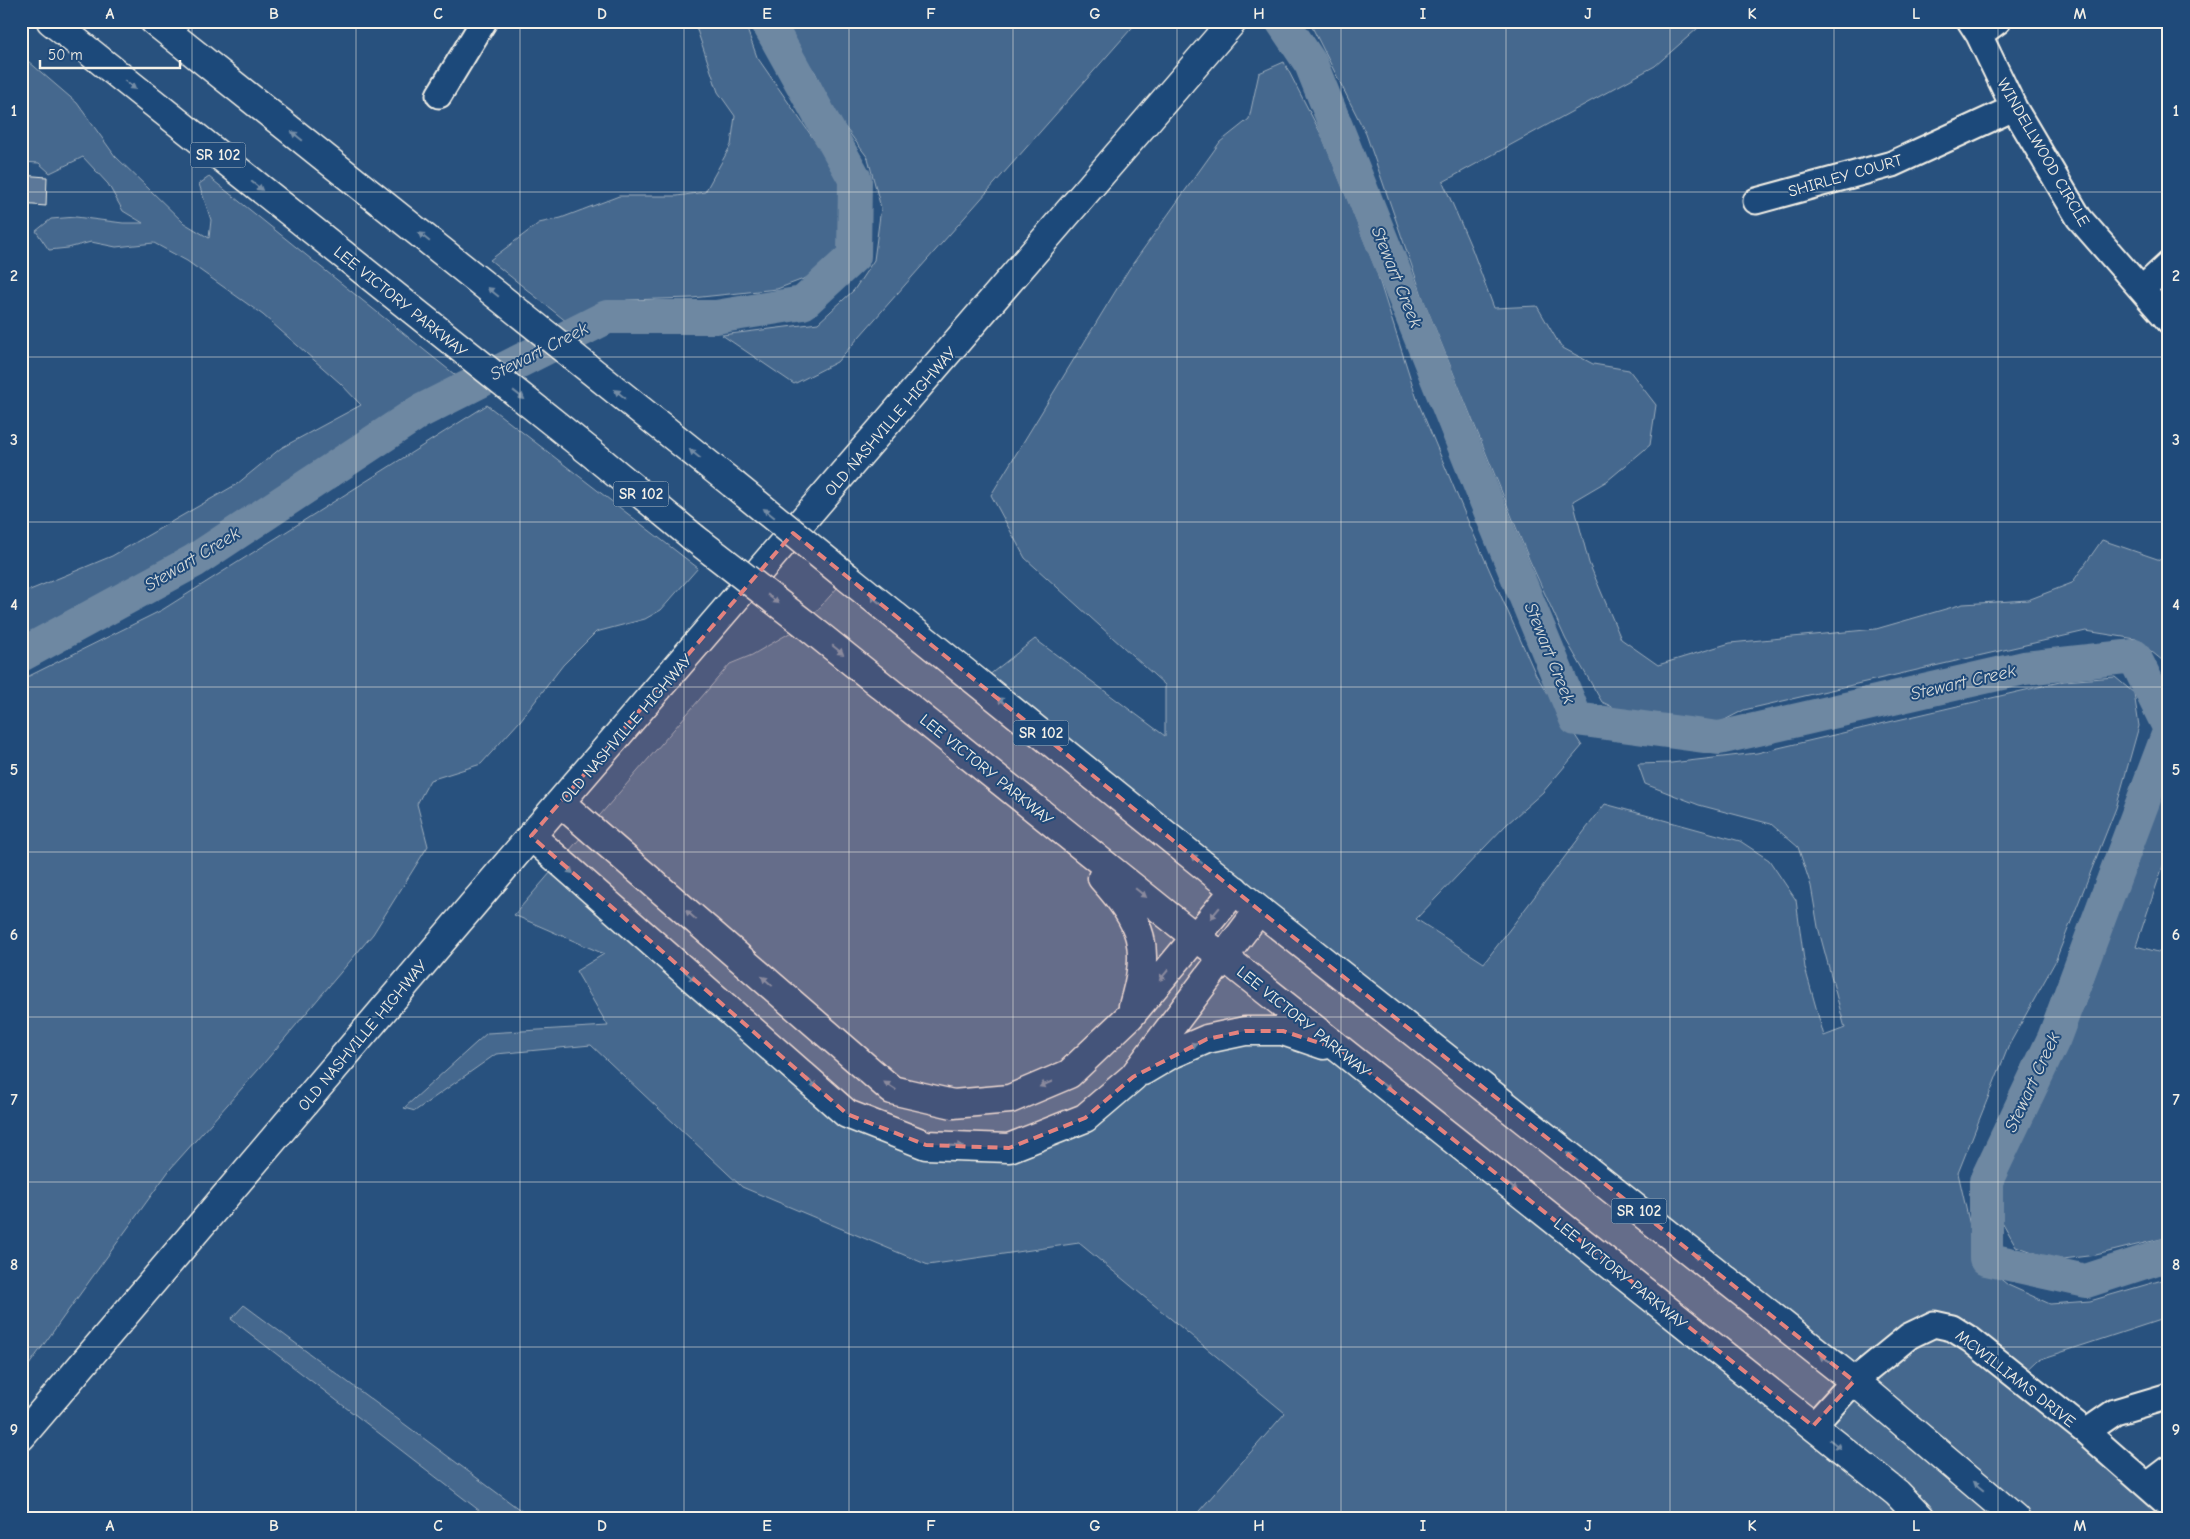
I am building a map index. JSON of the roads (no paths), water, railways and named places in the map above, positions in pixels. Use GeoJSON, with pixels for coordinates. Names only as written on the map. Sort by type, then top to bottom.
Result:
{"type":"FeatureCollection","features":[{"type":"Feature","properties":{"kind":"main road","name":"LEE VICTORY PARKWAY"},"geometry":{"type":"LineString","coordinates":[[51,21],[589,451],[693,537],[939,730],[1195,937],[1224,957],[1813,1426],[1897,1494],[1921,1518]]}},
{"type":"Feature","properties":{"kind":"main road","name":"SR 102"},"geometry":{"type":"LineString","coordinates":[[154,21],[733,484],[1259,910],[1854,1381],[2015,1518]]}},
{"type":"Feature","properties":{"kind":"main road","name":"OLD NASHVILLE HIGHWAY"},"geometry":{"type":"LineString","coordinates":[[21,1437],[531,836],[1226,30]]}},
{"type":"Feature","properties":{"kind":"main road"},"geometry":{"type":"LineString","coordinates":[[939,730],[971,772],[1101,877],[1125,904],[1136,925],[1143,946],[1143,967],[1130,1016]]}},
{"type":"Feature","properties":{"kind":"main road"},"geometry":{"type":"LineString","coordinates":[[561,803],[892,1090],[953,1104],[1010,1099],[1070,1074],[1130,1016],[1235,890]]}},
{"type":"Feature","properties":{"kind":"main road"},"geometry":{"type":"LineString","coordinates":[[531,836],[847,1114],[926,1145],[1009,1148],[1085,1118],[1133,1077],[1170,1055],[1207,1039],[1245,1031],[1283,1031],[1341,1050]]}},
{"type":"Feature","properties":{"kind":"main road"},"geometry":{"type":"LineString","coordinates":[[1133,1077],[1259,910]]}},
{"type":"Feature","properties":{"kind":"street"},"geometry":{"type":"LineString","coordinates":[[439,95],[484,21]]}},
{"type":"Feature","properties":{"kind":"street","name":"WINDELLWOOD CIRCLE"},"geometry":{"type":"LineString","coordinates":[[1982,26],[2014,108],[2079,218],[2169,321]]}},
{"type":"Feature","properties":{"kind":"street","name":"SHIRLEY COURT"},"geometry":{"type":"LineString","coordinates":[[1756,201],[1892,164],[2014,108]]}},
{"type":"Feature","properties":{"kind":"street"},"geometry":{"type":"LineString","coordinates":[[2142,289],[2169,264]]}},
{"type":"Feature","properties":{"kind":"street","name":"MCWILLIAMS DRIVE"},"geometry":{"type":"LineString","coordinates":[[1813,1426],[1854,1381],[1909,1336],[1934,1324],[1952,1328],[1971,1340],[2086,1432],[2169,1505]]}},
{"type":"Feature","properties":{"kind":"street"},"geometry":{"type":"LineString","coordinates":[[2086,1432],[2115,1412],[2169,1396]]}},
{"type":"Feature","properties":{"kind":"street"},"geometry":{"type":"LineString","coordinates":[[2148,1485],[2169,1469]]}},
{"type":"Feature","properties":{"kind":"waterway","name":"Stewart Creek"},"geometry":{"type":"LineString","coordinates":[[21,655],[194,561],[419,412],[607,317],[716,317],[803,303],[854,256],[855,179],[767,21]]}},
{"type":"Feature","properties":{"kind":"waterway","name":"Stewart Creek"},"geometry":{"type":"LineString","coordinates":[[1282,21],[1311,64],[1576,719],[1719,738],[2024,668],[2134,656],[2169,727]]}},
{"type":"Feature","properties":{"kind":"waterway","name":"Stewart Creek"},"geometry":{"type":"LineString","coordinates":[[2169,732],[2054,1038],[1986,1181],[1986,1259],[2086,1281],[2169,1254]]}}]}
